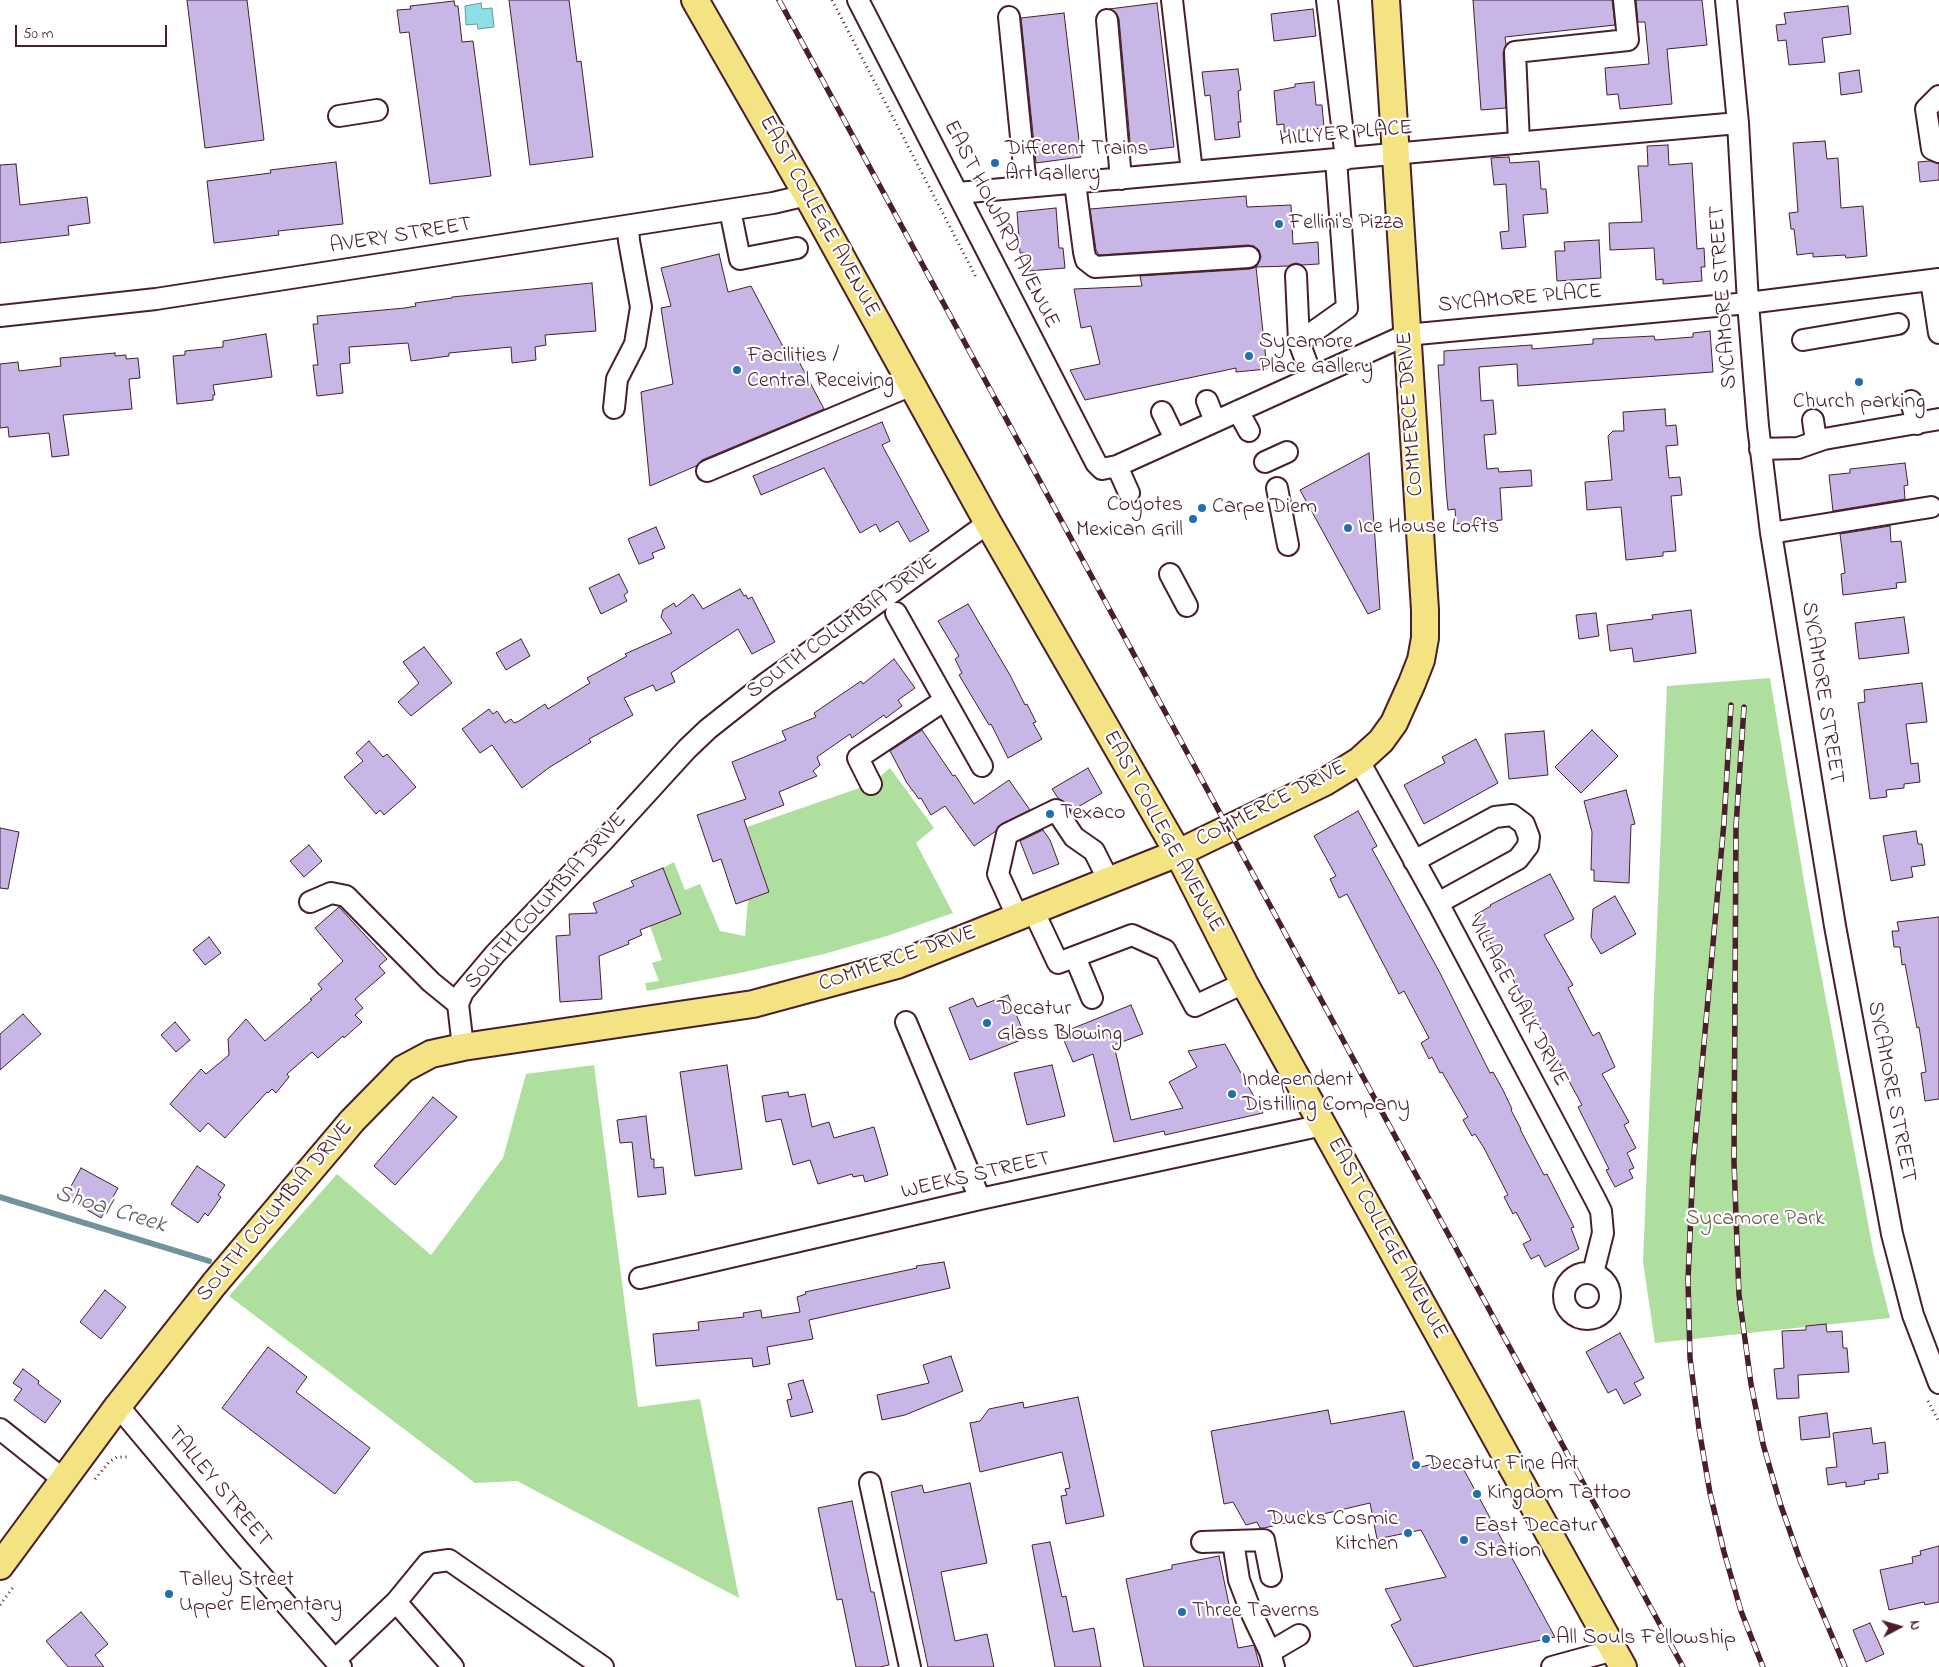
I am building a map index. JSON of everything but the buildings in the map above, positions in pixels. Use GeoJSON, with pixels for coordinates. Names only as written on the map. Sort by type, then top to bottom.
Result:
{"type":"FeatureCollection","features":[{"type":"Feature","properties":{"kind":"main road","name":"EAST COLLEGE AVENUE"},"geometry":{"type":"LineString","coordinates":[[695,0],[807,195],[988,523],[1178,853],[1244,983],[1619,1659]]}},
{"type":"Feature","properties":{"kind":"main road","name":"COMMERCE DRIVE"},"geometry":{"type":"LineString","coordinates":[[463,1047],[753,1004],[897,965],[1178,853],[1325,782],[1359,761],[1381,741],[1394,723],[1412,683],[1425,638],[1425,610],[1386,0]]}},
{"type":"Feature","properties":{"kind":"main road","name":"SOUTH COLUMBIA DRIVE"},"geometry":{"type":"LineString","coordinates":[[0,1566],[118,1406],[215,1283],[352,1121],[403,1070],[431,1054],[463,1047]]}},
{"type":"Feature","properties":{"kind":"street","name":"EAST HOWARD AVENUE"},"geometry":{"type":"LineString","coordinates":[[858,0],[1096,463],[1110,467],[1129,492]]}},
{"type":"Feature","properties":{"kind":"street"},"geometry":{"type":"LineString","coordinates":[[1172,0],[1192,172]]}},
{"type":"Feature","properties":{"kind":"street"},"geometry":{"type":"LineString","coordinates":[[1299,342],[1347,308],[1341,160],[1327,0]]}},
{"type":"Feature","properties":{"kind":"street"},"geometry":{"type":"LineString","coordinates":[[1519,143],[1515,52],[1628,40],[1624,0]]}},
{"type":"Feature","properties":{"kind":"street","name":"SYCAMORE STREET"},"geometry":{"type":"LineString","coordinates":[[1726,0],[1738,123],[1748,303],[1760,449],[1771,533],[1835,926],[1892,1234],[1913,1315],[1939,1383]]}},
{"type":"Feature","properties":{"kind":"street"},"geometry":{"type":"LineString","coordinates":[[1009,17],[1026,187]]}},
{"type":"Feature","properties":{"kind":"street"},"geometry":{"type":"LineString","coordinates":[[1107,20],[1121,179]]}},
{"type":"Feature","properties":{"kind":"street"},"geometry":{"type":"LineString","coordinates":[[1939,96],[1926,109],[1932,148],[1939,152]]}},
{"type":"Feature","properties":{"kind":"street"},"geometry":{"type":"LineString","coordinates":[[339,116],[378,110]]}},
{"type":"Feature","properties":{"kind":"street","name":"HILLYER PLACE"},"geometry":{"type":"LineString","coordinates":[[958,193],[1738,123]]}},
{"type":"Feature","properties":{"kind":"street"},"geometry":{"type":"LineString","coordinates":[[1075,183],[1082,247],[1086,260],[1090,265],[1095,267],[1249,257]]}},
{"type":"Feature","properties":{"kind":"street","name":"AVERY STREET"},"geometry":{"type":"LineString","coordinates":[[0,316],[156,299],[781,202],[807,195]]}},
{"type":"Feature","properties":{"kind":"street"},"geometry":{"type":"LineString","coordinates":[[730,210],[740,259],[797,248]]}},
{"type":"Feature","properties":{"kind":"street"},"geometry":{"type":"LineString","coordinates":[[614,408],[617,379],[635,344],[641,307],[628,226]]}},
{"type":"Feature","properties":{"kind":"street"},"geometry":{"type":"LineString","coordinates":[[1296,275],[1299,342],[1312,378]]}},
{"type":"Feature","properties":{"kind":"street"},"geometry":{"type":"LineString","coordinates":[[1935,280],[1939,333]]}},
{"type":"Feature","properties":{"kind":"street","name":"SYCAMORE PLACE"},"geometry":{"type":"LineString","coordinates":[[1110,467],[1406,335],[1748,303],[1935,280]]}},
{"type":"Feature","properties":{"kind":"street"},"geometry":{"type":"LineString","coordinates":[[1803,340],[1898,324]]}},
{"type":"Feature","properties":{"kind":"street"},"geometry":{"type":"LineString","coordinates":[[707,471],[912,385]]}},
{"type":"Feature","properties":{"kind":"street"},"geometry":{"type":"LineString","coordinates":[[1207,400],[1215,421]]}},
{"type":"Feature","properties":{"kind":"street"},"geometry":{"type":"LineString","coordinates":[[1911,401],[1917,424]]}},
{"type":"Feature","properties":{"kind":"street"},"geometry":{"type":"LineString","coordinates":[[1238,411],[1249,431]]}},
{"type":"Feature","properties":{"kind":"street"},"geometry":{"type":"LineString","coordinates":[[1162,412],[1175,439]]}},
{"type":"Feature","properties":{"kind":"street"},"geometry":{"type":"LineString","coordinates":[[1760,449],[1798,448],[1868,423],[1917,424],[1939,419]]}},
{"type":"Feature","properties":{"kind":"street"},"geometry":{"type":"LineString","coordinates":[[1813,420],[1816,441]]}},
{"type":"Feature","properties":{"kind":"street"},"geometry":{"type":"LineString","coordinates":[[1264,462],[1287,452]]}},
{"type":"Feature","properties":{"kind":"street"},"geometry":{"type":"LineString","coordinates":[[1278,488],[1288,545]]}},
{"type":"Feature","properties":{"kind":"street"},"geometry":{"type":"LineString","coordinates":[[1771,533],[1931,507]]}},
{"type":"Feature","properties":{"kind":"street","name":"SOUTH COLUMBIA DRIVE"},"geometry":{"type":"LineString","coordinates":[[463,1047],[458,1004],[463,992],[687,749],[708,729],[765,684],[988,523]]}},
{"type":"Feature","properties":{"kind":"street"},"geometry":{"type":"LineString","coordinates":[[1170,574],[1187,606]]}},
{"type":"Feature","properties":{"kind":"street"},"geometry":{"type":"LineString","coordinates":[[896,613],[982,766]]}},
{"type":"Feature","properties":{"kind":"street"},"geometry":{"type":"LineString","coordinates":[[871,784],[858,758],[945,700]]}},
{"type":"Feature","properties":{"kind":"street","name":"VILLAGE WALK DRIVE"},"geometry":{"type":"LineString","coordinates":[[1359,761],[1438,903],[1601,1211],[1603,1233],[1593,1274]]}},
{"type":"Feature","properties":{"kind":"street"},"geometry":{"type":"LineString","coordinates":[[1109,881],[1094,851],[1074,837],[1056,810],[1007,834],[998,874],[1058,963],[1132,935],[1165,950],[1195,1006],[1244,983]]}},
{"type":"Feature","properties":{"kind":"street"},"geometry":{"type":"LineString","coordinates":[[1414,861],[1495,817],[1512,815],[1524,824],[1529,837],[1528,846],[1518,859],[1438,903]]}},
{"type":"Feature","properties":{"kind":"street"},"geometry":{"type":"LineString","coordinates":[[310,902],[331,893],[346,896],[431,982],[458,1004]]}},
{"type":"Feature","properties":{"kind":"street"},"geometry":{"type":"LineString","coordinates":[[1075,957],[1092,998]]}},
{"type":"Feature","properties":{"kind":"street"},"geometry":{"type":"LineString","coordinates":[[906,1022],[980,1199]]}},
{"type":"Feature","properties":{"kind":"street","name":"WEEKS STREET"},"geometry":{"type":"LineString","coordinates":[[640,1278],[980,1199],[1323,1125]]}},
{"type":"Feature","properties":{"kind":"street","name":"TALLEY STREET"},"geometry":{"type":"LineString","coordinates":[[118,1406],[237,1548],[338,1664]]}},
{"type":"Feature","properties":{"kind":"street"},"geometry":{"type":"LineString","coordinates":[[0,1430],[64,1480]]}},
{"type":"Feature","properties":{"kind":"street"},"geometry":{"type":"LineString","coordinates":[[870,1482],[910,1667]]}},
{"type":"Feature","properties":{"kind":"street"},"geometry":{"type":"LineString","coordinates":[[1202,1542],[1264,1540],[1271,1576]]}},
{"type":"Feature","properties":{"kind":"street"},"geometry":{"type":"LineString","coordinates":[[1233,1541],[1239,1580],[1272,1660],[1299,1635]]}},
{"type":"Feature","properties":{"kind":"street"},"geometry":{"type":"LineString","coordinates":[[338,1664],[396,1602],[428,1563],[449,1560],[603,1667]]}},
{"type":"Feature","properties":{"kind":"street"},"geometry":{"type":"LineString","coordinates":[[396,1602],[453,1667]]}},
{"type":"Feature","properties":{"kind":"street"},"geometry":{"type":"LineString","coordinates":[[1552,1667],[1619,1659]]}},
{"type":"Feature","properties":{"kind":"green space","name":"Sycamore Park"},"geometry":{"type":"Polygon","coordinates":[[[1770,678],[1807,899],[1874,1255],[1890,1318],[1655,1343],[1643,1262],[1667,686],[1770,678]]]}},
{"type":"Feature","properties":{"kind":"green space"},"geometry":{"type":"Polygon","coordinates":[[[890,768],[934,828],[916,843],[953,913],[887,936],[824,954],[647,991],[645,983],[659,981],[652,963],[662,960],[650,926],[663,868],[674,862],[685,890],[700,884],[720,931],[745,936],[748,900],[769,892],[747,827],[871,784],[890,768]]]}},
{"type":"Feature","properties":{"kind":"green space"},"geometry":{"type":"Polygon","coordinates":[[[594,1065],[638,1407],[700,1399],[739,1598],[517,1481],[475,1483],[229,1296],[337,1174],[431,1255],[503,1158],[526,1074],[594,1065]]]}},
{"type":"Feature","properties":{"kind":"water"},"geometry":{"type":"Polygon","coordinates":[[[481,3],[482,9],[492,8],[494,27],[478,29],[477,24],[466,25],[465,6],[481,3]]]}},
{"type":"Feature","properties":{"kind":"waterway","name":"Shoal Creek"},"geometry":{"type":"LineString","coordinates":[[0,1197],[209,1261]]}},
{"type":"Feature","properties":{"kind":"railway"},"geometry":{"type":"LineString","coordinates":[[779,0],[1683,1667]]}},
{"type":"Feature","properties":{"kind":"railway"},"geometry":{"type":"LineString","coordinates":[[1731,705],[1724,822],[1693,1165],[1688,1280],[1690,1358],[1699,1429],[1710,1493],[1741,1611],[1763,1667]]}},
{"type":"Feature","properties":{"kind":"railway"},"geometry":{"type":"LineString","coordinates":[[1744,707],[1736,826],[1734,1162],[1739,1295],[1751,1384],[1763,1444],[1780,1503],[1800,1560],[1845,1667]]}},
{"type":"Feature","properties":{"kind":"place","name":"Different Trains Art Gallery"},"geometry":{"type":"Point","coordinates":[995,163]}},
{"type":"Feature","properties":{"kind":"place","name":"Fellini's Pizza"},"geometry":{"type":"Point","coordinates":[1279,224]}},
{"type":"Feature","properties":{"kind":"place","name":"Sycamore Place Gallery"},"geometry":{"type":"Point","coordinates":[1249,356]}},
{"type":"Feature","properties":{"kind":"place","name":"Facilities / Central Receiving"},"geometry":{"type":"Point","coordinates":[737,370]}},
{"type":"Feature","properties":{"kind":"place","name":"Church parking"},"geometry":{"type":"Point","coordinates":[1859,382]}},
{"type":"Feature","properties":{"kind":"place","name":"Carpe Diem"},"geometry":{"type":"Point","coordinates":[1202,508]}},
{"type":"Feature","properties":{"kind":"place","name":"Coyotes Mexican Grill"},"geometry":{"type":"Point","coordinates":[1193,519]}},
{"type":"Feature","properties":{"kind":"place","name":"Ice House Lofts"},"geometry":{"type":"Point","coordinates":[1348,528]}},
{"type":"Feature","properties":{"kind":"place","name":"Texaco"},"geometry":{"type":"Point","coordinates":[1050,814]}},
{"type":"Feature","properties":{"kind":"place","name":"Decatur Glass Blowing"},"geometry":{"type":"Point","coordinates":[987,1023]}},
{"type":"Feature","properties":{"kind":"place","name":"Independent Distilling Company"},"geometry":{"type":"Point","coordinates":[1232,1094]}},
{"type":"Feature","properties":{"kind":"place","name":"Decatur Fine Art"},"geometry":{"type":"Point","coordinates":[1416,1465]}},
{"type":"Feature","properties":{"kind":"place","name":"Kingdom Tattoo"},"geometry":{"type":"Point","coordinates":[1477,1494]}},
{"type":"Feature","properties":{"kind":"place","name":"Ducks Cosmic Kitchen"},"geometry":{"type":"Point","coordinates":[1408,1533]}},
{"type":"Feature","properties":{"kind":"place","name":"East Decatur Station"},"geometry":{"type":"Point","coordinates":[1464,1540]}},
{"type":"Feature","properties":{"kind":"place","name":"Talley Street Upper Elementary"},"geometry":{"type":"Point","coordinates":[169,1594]}},
{"type":"Feature","properties":{"kind":"place","name":"Three Taverns"},"geometry":{"type":"Point","coordinates":[1182,1612]}},
{"type":"Feature","properties":{"kind":"place","name":"All Souls Fellowship"},"geometry":{"type":"Point","coordinates":[1546,1639]}}]}
